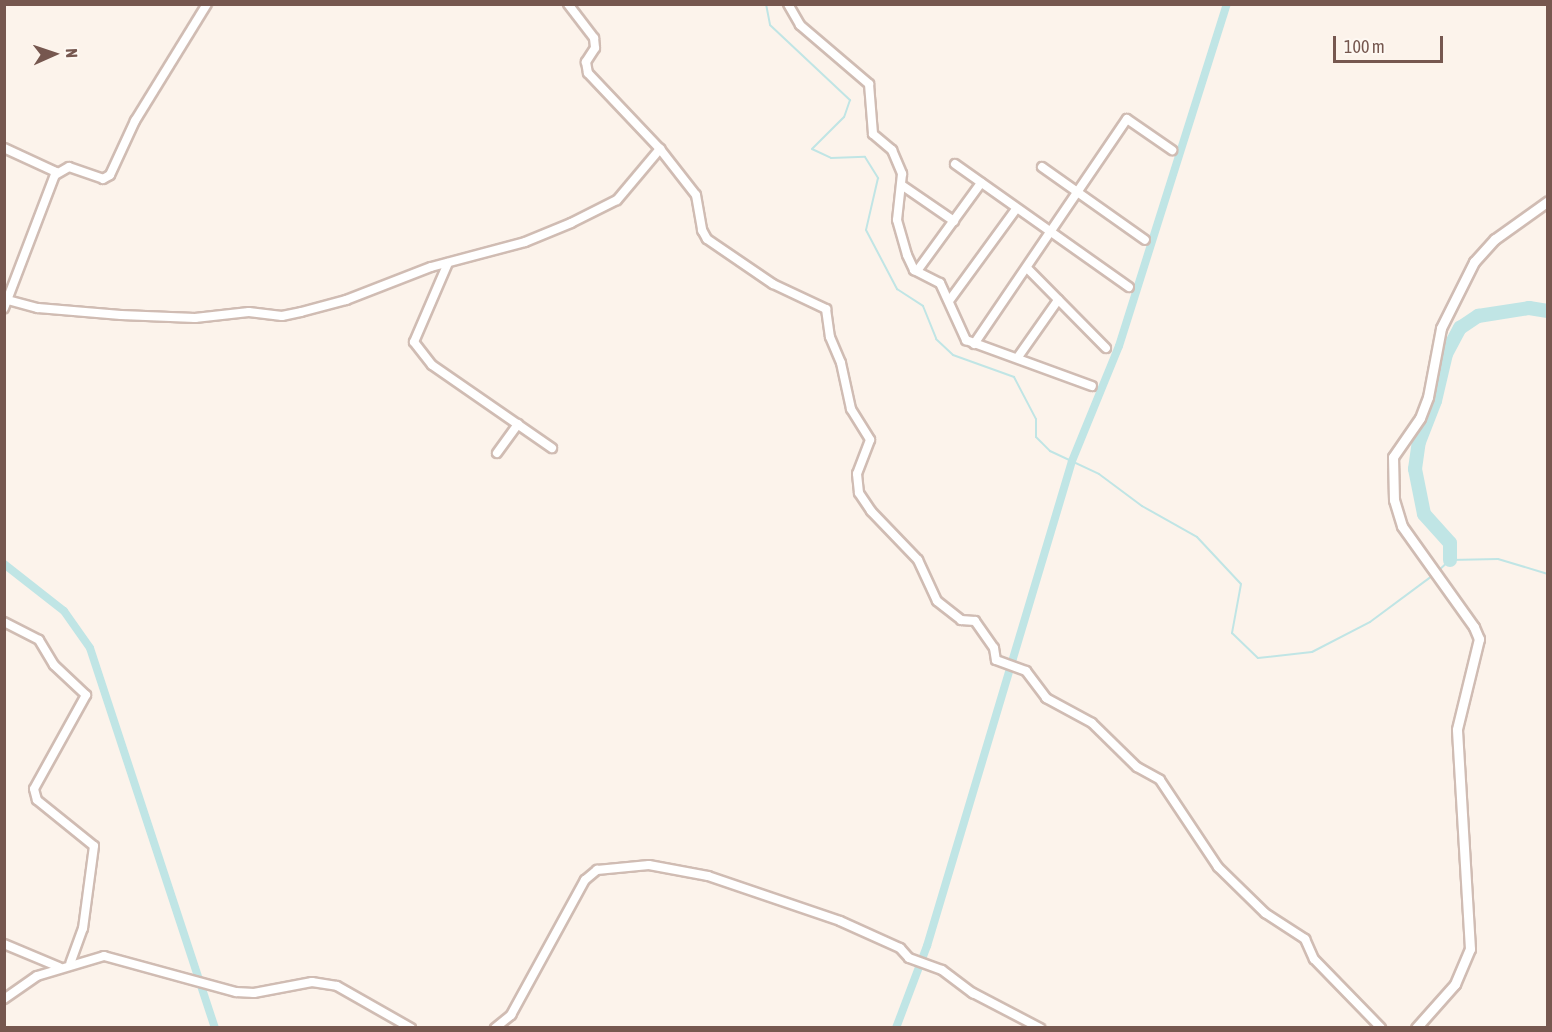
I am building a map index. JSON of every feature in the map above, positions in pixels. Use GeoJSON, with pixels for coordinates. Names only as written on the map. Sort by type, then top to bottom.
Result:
{"type":"FeatureCollection","features":[{"type":"Feature","properties":{"kind":"street"},"geometry":{"type":"LineString","coordinates":[[55,176],[69,167],[103,179],[110,175],[135,121],[207,4]]}},
{"type":"Feature","properties":{"kind":"street"},"geometry":{"type":"LineString","coordinates":[[568,4],[594,38],[594,48],[586,62],[588,73],[660,149],[698,198],[701,226],[707,239],[773,284],[826,309],[830,337],[841,363],[851,409],[870,440],[857,474],[862,498],[918,560],[938,601],[961,620],[975,621],[982,628],[994,648],[996,660],[1026,671],[1046,698],[1092,723],[1137,767],[1161,780],[1218,867],[1266,913],[1305,939],[1314,960],[1382,1028]]}},
{"type":"Feature","properties":{"kind":"street"},"geometry":{"type":"LineString","coordinates":[[788,4],[800,25],[869,84],[873,134],[899,162],[903,186],[897,220],[907,255],[917,271],[940,283],[960,331],[974,344],[1018,357],[1092,386]]}},
{"type":"Feature","properties":{"kind":"street"},"geometry":{"type":"LineString","coordinates":[[974,344],[1052,234],[1127,118],[1172,150]]}},
{"type":"Feature","properties":{"kind":"street"},"geometry":{"type":"LineString","coordinates":[[4,148],[54,169],[55,176],[6,302],[38,308],[195,318],[249,312],[282,316],[346,300],[448,263],[525,242],[616,200],[660,149]]}},
{"type":"Feature","properties":{"kind":"street"},"geometry":{"type":"LineString","coordinates":[[955,164],[1129,287]]}},
{"type":"Feature","properties":{"kind":"street"},"geometry":{"type":"LineString","coordinates":[[1042,167],[1145,240]]}},
{"type":"Feature","properties":{"kind":"street"},"geometry":{"type":"LineString","coordinates":[[917,271],[981,183]]}},
{"type":"Feature","properties":{"kind":"street"},"geometry":{"type":"LineString","coordinates":[[903,186],[954,221]]}},
{"type":"Feature","properties":{"kind":"street"},"geometry":{"type":"LineString","coordinates":[[1416,1028],[1460,977],[1471,942],[1457,729],[1479,639],[1474,627],[1424,562],[1396,513],[1393,457],[1420,418],[1428,397],[1441,328],[1474,262],[1495,239],[1548,201]]}},
{"type":"Feature","properties":{"kind":"street"},"geometry":{"type":"LineString","coordinates":[[949,301],[1016,208]]}},
{"type":"Feature","properties":{"kind":"street"},"geometry":{"type":"LineString","coordinates":[[448,263],[414,342],[432,365],[552,448]]}},
{"type":"Feature","properties":{"kind":"street"},"geometry":{"type":"LineString","coordinates":[[1028,269],[1106,348]]}},
{"type":"Feature","properties":{"kind":"street"},"geometry":{"type":"LineString","coordinates":[[1018,357],[1058,300]]}},
{"type":"Feature","properties":{"kind":"street"},"geometry":{"type":"LineString","coordinates":[[497,453],[518,424]]}},
{"type":"Feature","properties":{"kind":"street"},"geometry":{"type":"LineString","coordinates":[[4,622],[39,640],[54,665],[86,695],[34,789],[37,800],[94,846],[82,928],[70,963]]}},
{"type":"Feature","properties":{"kind":"street"},"geometry":{"type":"LineString","coordinates":[[495,1028],[511,1015],[585,880],[597,870],[662,866],[708,876],[840,921],[900,948],[913,960],[938,969],[973,993],[1040,1028]]}},
{"type":"Feature","properties":{"kind":"street"},"geometry":{"type":"LineString","coordinates":[[4,944],[59,967]]}},
{"type":"Feature","properties":{"kind":"street"},"geometry":{"type":"LineString","coordinates":[[4,999],[37,976],[70,963],[104,956],[254,993],[312,982],[337,986],[411,1028]]}},
{"type":"Feature","properties":{"kind":"waterway"},"geometry":{"type":"LineString","coordinates":[[766,4],[770,25],[850,100],[844,117],[812,149],[831,158],[865,157],[878,178],[866,230],[897,289],[923,306],[936,339],[953,355],[1014,377],[1036,419],[1036,437],[1050,451],[1099,474],[1142,506],[1197,537],[1241,584],[1232,633],[1258,658],[1312,652],[1370,622],[1432,576]]}},
{"type":"Feature","properties":{"kind":"waterway"},"geometry":{"type":"LineString","coordinates":[[896,1028],[927,946],[1072,461],[1119,346],[1227,4]]}},
{"type":"Feature","properties":{"kind":"waterway"},"geometry":{"type":"LineString","coordinates":[[1450,560],[1450,543],[1424,514],[1415,469],[1419,442],[1435,401],[1446,354],[1460,328],[1478,316],[1529,308],[1548,311]]}},
{"type":"Feature","properties":{"kind":"waterway"},"geometry":{"type":"LineString","coordinates":[[1437,572],[1450,560],[1498,559],[1548,574]]}},
{"type":"Feature","properties":{"kind":"waterway"},"geometry":{"type":"LineString","coordinates":[[4,564],[64,611],[90,648],[215,1028]]}}]}
